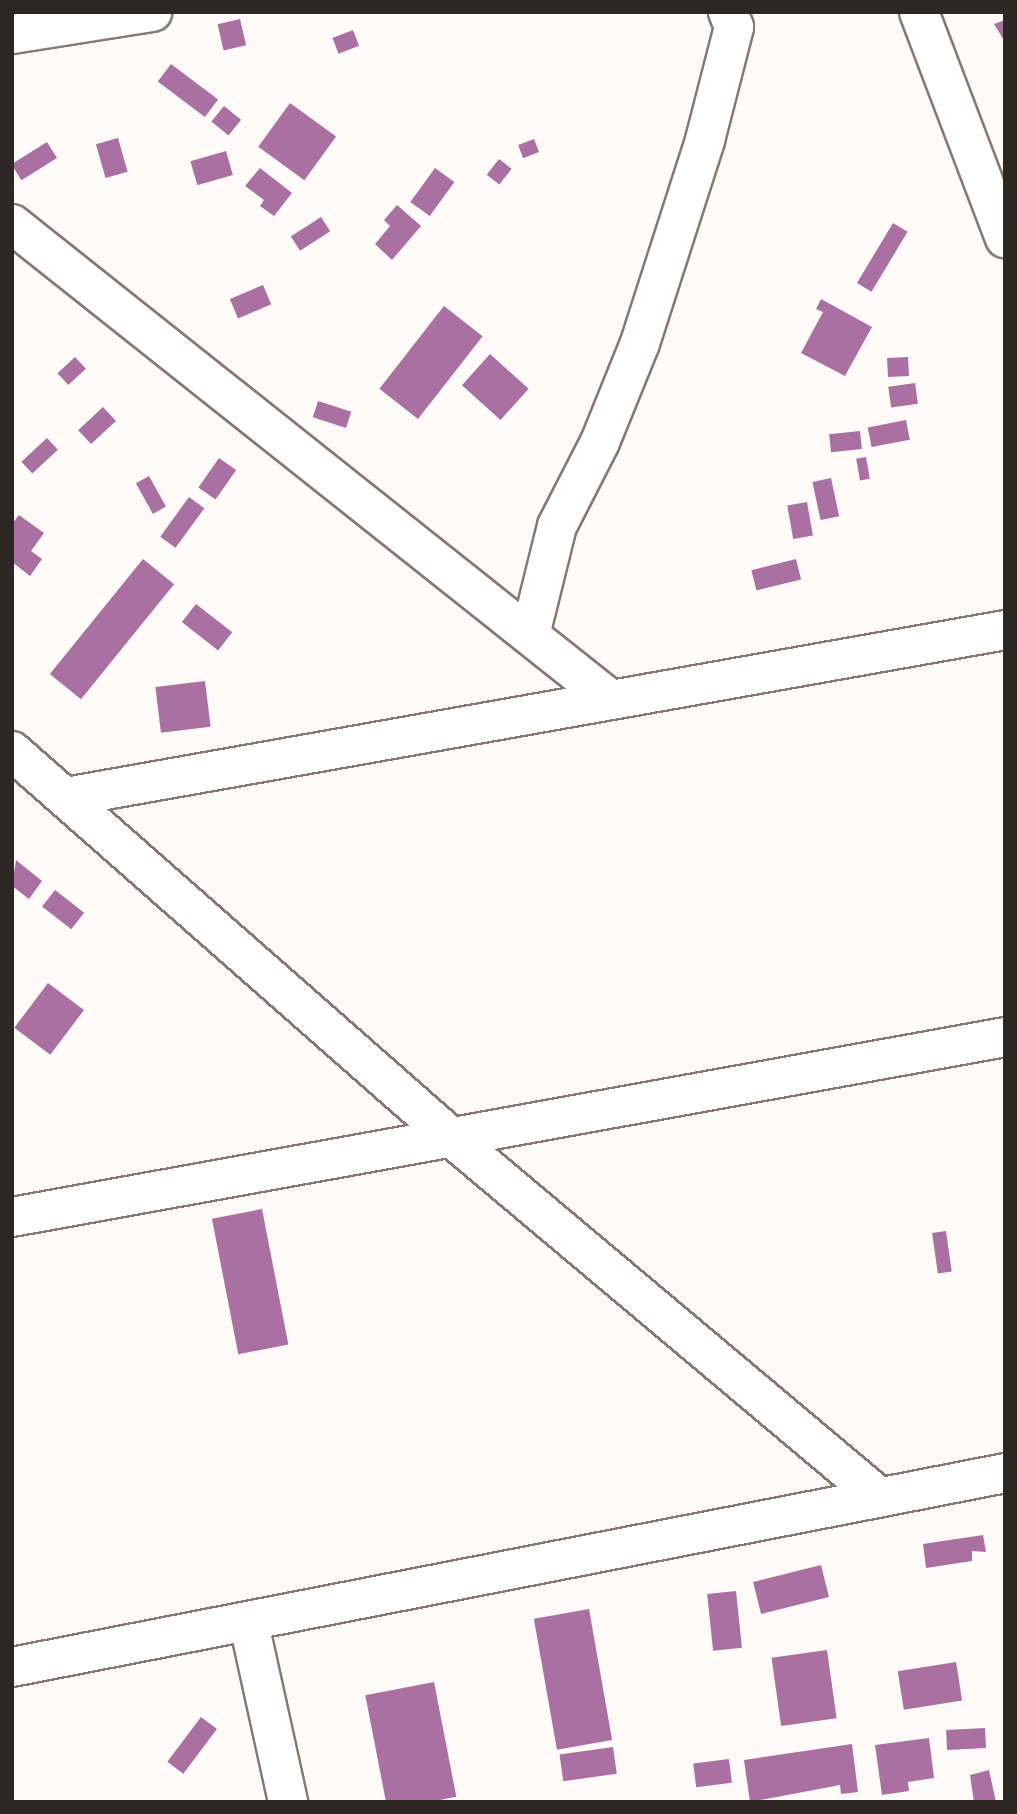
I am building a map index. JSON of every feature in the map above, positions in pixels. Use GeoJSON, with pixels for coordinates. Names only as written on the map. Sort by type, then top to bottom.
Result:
{"type":"FeatureCollection","features":[{"type":"Feature","properties":{"kind":"street"},"geometry":{"type":"LineString","coordinates":[[12,34],[152,12]]}},
{"type":"Feature","properties":{"kind":"street"},"geometry":{"type":"LineString","coordinates":[[530,635],[556,526],[600,442],[640,343],[705,139],[734,27],[728,12]]}},
{"type":"Feature","properties":{"kind":"street"},"geometry":{"type":"LineString","coordinates":[[919,12],[1005,238]]}},
{"type":"Feature","properties":{"kind":"street"},"geometry":{"type":"LineString","coordinates":[[12,224],[611,700]]}},
{"type":"Feature","properties":{"kind":"street"},"geometry":{"type":"LineString","coordinates":[[66,797],[1005,630]]}},
{"type":"Feature","properties":{"kind":"street"},"geometry":{"type":"LineString","coordinates":[[12,751],[452,1138],[878,1496]]}},
{"type":"Feature","properties":{"kind":"street"},"geometry":{"type":"LineString","coordinates":[[12,1217],[1005,1037]]}},
{"type":"Feature","properties":{"kind":"street"},"geometry":{"type":"LineString","coordinates":[[12,1667],[249,1624],[878,1496],[1005,1473]]}},
{"type":"Feature","properties":{"kind":"street"},"geometry":{"type":"LineString","coordinates":[[249,1624],[288,1802]]}},
{"type":"Feature","properties":{"kind":"building"},"geometry":{"type":"Polygon","coordinates":[[[240,19],[246,45],[224,50],[218,24],[240,19]]]}},
{"type":"Feature","properties":{"kind":"building"},"geometry":{"type":"Polygon","coordinates":[[[1005,20],[1005,42],[994,24],[1005,20]]]}},
{"type":"Feature","properties":{"kind":"building"},"geometry":{"type":"Polygon","coordinates":[[[353,30],[359,46],[339,54],[332,38],[353,30]]]}},
{"type":"Feature","properties":{"kind":"building"},"geometry":{"type":"Polygon","coordinates":[[[171,64],[218,100],[205,117],[158,82],[171,64]]]}},
{"type":"Feature","properties":{"kind":"building"},"geometry":{"type":"Polygon","coordinates":[[[290,103],[336,137],[304,180],[258,147],[290,103]]]}},
{"type":"Feature","properties":{"kind":"building"},"geometry":{"type":"Polygon","coordinates":[[[224,106],[241,120],[229,135],[211,122],[224,106]]]}},
{"type":"Feature","properties":{"kind":"building"},"geometry":{"type":"Polygon","coordinates":[[[118,138],[128,172],[106,178],[96,144],[118,138]]]}},
{"type":"Feature","properties":{"kind":"building"},"geometry":{"type":"Polygon","coordinates":[[[534,139],[539,152],[523,158],[518,145],[534,139]]]}},
{"type":"Feature","properties":{"kind":"building"},"geometry":{"type":"Polygon","coordinates":[[[47,142],[57,158],[21,180],[12,164],[47,142]]]}},
{"type":"Feature","properties":{"kind":"building"},"geometry":{"type":"Polygon","coordinates":[[[226,151],[233,175],[197,185],[190,161],[226,151]]]}},
{"type":"Feature","properties":{"kind":"building"},"geometry":{"type":"Polygon","coordinates":[[[499,159],[512,169],[499,185],[487,175],[499,159]]]}},
{"type":"Feature","properties":{"kind":"building"},"geometry":{"type":"Polygon","coordinates":[[[260,168],[292,193],[274,216],[260,206],[264,200],[245,186],[260,168]]]}},
{"type":"Feature","properties":{"kind":"building"},"geometry":{"type":"Polygon","coordinates":[[[435,168],[454,182],[430,216],[410,202],[435,168]]]}},
{"type":"Feature","properties":{"kind":"building"},"geometry":{"type":"Polygon","coordinates":[[[397,205],[421,226],[392,260],[375,244],[390,226],[384,220],[397,205]]]}},
{"type":"Feature","properties":{"kind":"building"},"geometry":{"type":"Polygon","coordinates":[[[321,217],[330,231],[300,251],[291,237],[321,217]]]}},
{"type":"Feature","properties":{"kind":"building"},"geometry":{"type":"Polygon","coordinates":[[[893,223],[908,232],[872,292],[857,283],[893,223]]]}},
{"type":"Feature","properties":{"kind":"building"},"geometry":{"type":"Polygon","coordinates":[[[263,285],[271,304],[238,318],[230,299],[263,285]]]}},
{"type":"Feature","properties":{"kind":"building"},"geometry":{"type":"Polygon","coordinates":[[[821,299],[872,327],[845,376],[801,353],[823,312],[816,309],[821,299]]]}},
{"type":"Feature","properties":{"kind":"building"},"geometry":{"type":"Polygon","coordinates":[[[444,306],[483,336],[418,419],[379,389],[444,306]]]}},
{"type":"Feature","properties":{"kind":"building"},"geometry":{"type":"Polygon","coordinates":[[[490,354],[529,389],[501,420],[462,385],[490,354]]]}},
{"type":"Feature","properties":{"kind":"building"},"geometry":{"type":"Polygon","coordinates":[[[75,357],[86,369],[68,385],[57,373],[75,357]]]}},
{"type":"Feature","properties":{"kind":"building"},"geometry":{"type":"Polygon","coordinates":[[[908,357],[909,376],[888,377],[887,358],[908,357]]]}},
{"type":"Feature","properties":{"kind":"building"},"geometry":{"type":"Polygon","coordinates":[[[915,383],[918,404],[891,408],[888,387],[915,383]]]}},
{"type":"Feature","properties":{"kind":"building"},"geometry":{"type":"Polygon","coordinates":[[[318,401],[351,412],[346,428],[313,417],[318,401]]]}},
{"type":"Feature","properties":{"kind":"building"},"geometry":{"type":"Polygon","coordinates":[[[103,407],[116,421],[91,444],[78,430],[103,407]]]}},
{"type":"Feature","properties":{"kind":"building"},"geometry":{"type":"Polygon","coordinates":[[[906,420],[910,440],[872,447],[868,427],[906,420]]]}},
{"type":"Feature","properties":{"kind":"building"},"geometry":{"type":"Polygon","coordinates":[[[860,431],[862,449],[831,452],[829,434],[860,431]]]}},
{"type":"Feature","properties":{"kind":"building"},"geometry":{"type":"Polygon","coordinates":[[[47,438],[58,450],[32,474],[21,462],[47,438]]]}},
{"type":"Feature","properties":{"kind":"building"},"geometry":{"type":"Polygon","coordinates":[[[866,457],[870,479],[860,480],[856,459],[866,457]]]}},
{"type":"Feature","properties":{"kind":"building"},"geometry":{"type":"Polygon","coordinates":[[[219,458],[236,470],[216,500],[198,487],[219,458]]]}},
{"type":"Feature","properties":{"kind":"building"},"geometry":{"type":"Polygon","coordinates":[[[149,476],[166,507],[153,514],[136,483],[149,476]]]}},
{"type":"Feature","properties":{"kind":"building"},"geometry":{"type":"Polygon","coordinates":[[[831,478],[839,516],[821,520],[812,482],[831,478]]]}},
{"type":"Feature","properties":{"kind":"building"},"geometry":{"type":"Polygon","coordinates":[[[189,497],[204,508],[176,548],[160,537],[189,497]]]}},
{"type":"Feature","properties":{"kind":"building"},"geometry":{"type":"Polygon","coordinates":[[[807,502],[813,535],[793,539],[787,505],[807,502]]]}},
{"type":"Feature","properties":{"kind":"building"},"geometry":{"type":"Polygon","coordinates":[[[19,515],[44,533],[31,551],[42,559],[30,576],[12,562],[12,524],[19,515]]]}},
{"type":"Feature","properties":{"kind":"building"},"geometry":{"type":"Polygon","coordinates":[[[143,559],[174,584],[81,699],[50,674],[143,559]]]}},
{"type":"Feature","properties":{"kind":"building"},"geometry":{"type":"Polygon","coordinates":[[[796,559],[801,579],[756,591],[751,570],[796,559]]]}},
{"type":"Feature","properties":{"kind":"building"},"geometry":{"type":"Polygon","coordinates":[[[196,604],[232,632],[218,650],[182,622],[196,604]]]}},
{"type":"Feature","properties":{"kind":"building"},"geometry":{"type":"Polygon","coordinates":[[[205,681],[211,727],[161,733],[155,687],[205,681]]]}},
{"type":"Feature","properties":{"kind":"building"},"geometry":{"type":"Polygon","coordinates":[[[16,860],[42,881],[29,899],[12,886],[16,860]]]}},
{"type":"Feature","properties":{"kind":"building"},"geometry":{"type":"Polygon","coordinates":[[[55,890],[84,913],[71,929],[42,907],[55,890]]]}},
{"type":"Feature","properties":{"kind":"building"},"geometry":{"type":"Polygon","coordinates":[[[48,983],[84,1010],[50,1055],[14,1028],[48,983]]]}},
{"type":"Feature","properties":{"kind":"building"},"geometry":{"type":"Polygon","coordinates":[[[262,1209],[288,1344],[238,1354],[212,1219],[262,1209]]]}},
{"type":"Feature","properties":{"kind":"building"},"geometry":{"type":"Polygon","coordinates":[[[946,1231],[952,1272],[938,1274],[932,1233],[946,1231]]]}},
{"type":"Feature","properties":{"kind":"building"},"geometry":{"type":"Polygon","coordinates":[[[983,1535],[986,1552],[972,1551],[972,1561],[926,1568],[923,1544],[983,1535]]]}},
{"type":"Feature","properties":{"kind":"building"},"geometry":{"type":"Polygon","coordinates":[[[821,1565],[829,1597],[761,1614],[753,1582],[821,1565]]]}},
{"type":"Feature","properties":{"kind":"building"},"geometry":{"type":"Polygon","coordinates":[[[736,1591],[742,1648],[713,1651],[707,1594],[736,1591]]]}},
{"type":"Feature","properties":{"kind":"building"},"geometry":{"type":"Polygon","coordinates":[[[589,1609],[612,1740],[557,1750],[534,1619],[589,1609]]]}},
{"type":"Feature","properties":{"kind":"building"},"geometry":{"type":"Polygon","coordinates":[[[827,1650],[837,1718],[781,1726],[772,1658],[827,1650]]]}},
{"type":"Feature","properties":{"kind":"building"},"geometry":{"type":"Polygon","coordinates":[[[956,1662],[962,1701],[904,1710],[898,1671],[956,1662]]]}},
{"type":"Feature","properties":{"kind":"building"},"geometry":{"type":"Polygon","coordinates":[[[434,1682],[456,1797],[430,1802],[386,1802],[365,1695],[434,1682]]]}},
{"type":"Feature","properties":{"kind":"building"},"geometry":{"type":"Polygon","coordinates":[[[201,1717],[217,1729],[183,1774],[167,1762],[201,1717]]]}},
{"type":"Feature","properties":{"kind":"building"},"geometry":{"type":"Polygon","coordinates":[[[985,1728],[986,1748],[947,1750],[946,1730],[985,1728]]]}},
{"type":"Feature","properties":{"kind":"building"},"geometry":{"type":"Polygon","coordinates":[[[929,1738],[934,1778],[908,1782],[909,1791],[882,1795],[875,1745],[929,1738]]]}},
{"type":"Feature","properties":{"kind":"building"},"geometry":{"type":"Polygon","coordinates":[[[852,1744],[858,1792],[841,1794],[840,1785],[750,1802],[744,1760],[852,1744]]]}},
{"type":"Feature","properties":{"kind":"building"},"geometry":{"type":"Polygon","coordinates":[[[613,1747],[617,1774],[563,1781],[560,1755],[613,1747]]]}},
{"type":"Feature","properties":{"kind":"building"},"geometry":{"type":"Polygon","coordinates":[[[729,1759],[732,1783],[696,1787],[693,1763],[729,1759]]]}},
{"type":"Feature","properties":{"kind":"building"},"geometry":{"type":"Polygon","coordinates":[[[989,1770],[996,1802],[974,1802],[970,1775],[989,1770]]]}}]}
